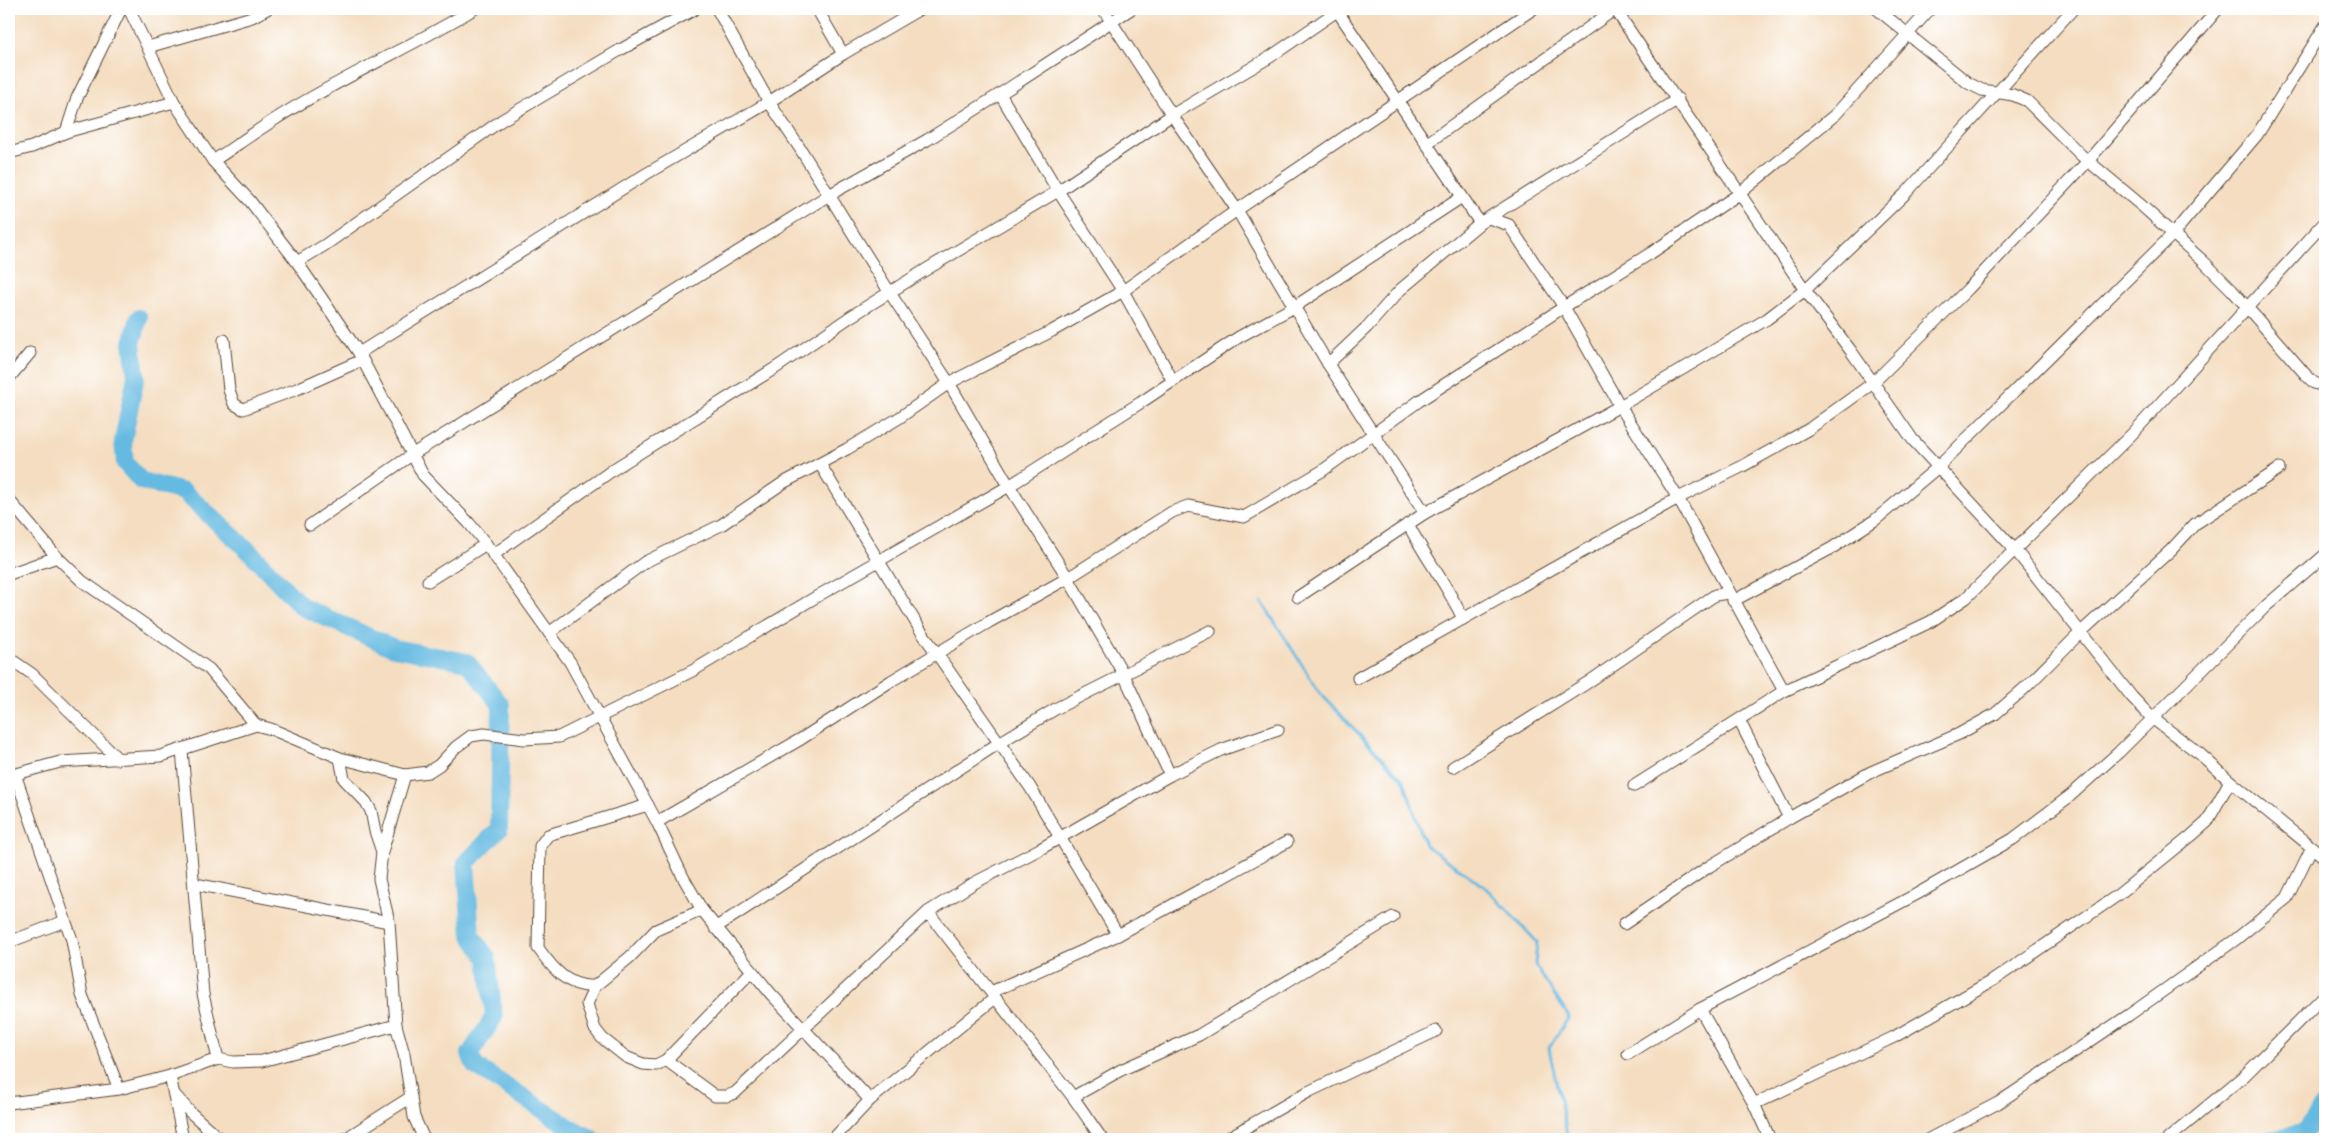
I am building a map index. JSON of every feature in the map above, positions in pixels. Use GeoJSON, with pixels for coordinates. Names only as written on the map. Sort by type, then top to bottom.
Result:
{"type":"FeatureCollection","features":[{"type":"Feature","properties":{"kind":"street"},"geometry":{"type":"LineString","coordinates":[[66,132],[77,98],[121,9]]}},
{"type":"Feature","properties":{"kind":"street"},"geometry":{"type":"LineString","coordinates":[[129,9],[174,102],[213,161],[250,201],[297,262],[361,356],[423,475],[469,522],[570,662],[648,805],[683,877],[702,910],[752,971],[870,1100]]}},
{"type":"Feature","properties":{"kind":"street"},"geometry":{"type":"LineString","coordinates":[[148,47],[252,17],[267,9]]}},
{"type":"Feature","properties":{"kind":"street"},"geometry":{"type":"LineString","coordinates":[[213,161],[277,118],[364,69],[426,38],[474,9]]}},
{"type":"Feature","properties":{"kind":"street"},"geometry":{"type":"LineString","coordinates":[[297,262],[333,240],[502,120],[620,50],[695,9]]}},
{"type":"Feature","properties":{"kind":"street"},"geometry":{"type":"LineString","coordinates":[[717,9],[769,102],[949,383],[1009,486],[1068,578],[1124,675],[1170,775]]}},
{"type":"Feature","properties":{"kind":"street"},"geometry":{"type":"LineString","coordinates":[[816,9],[843,54]]}},
{"type":"Feature","properties":{"kind":"street"},"geometry":{"type":"LineString","coordinates":[[224,340],[229,390],[234,404],[243,409],[297,389],[361,356],[646,174],[769,102],[843,54],[920,9]]}},
{"type":"Feature","properties":{"kind":"street"},"geometry":{"type":"LineString","coordinates":[[1103,9],[1172,115],[1238,210],[1328,364],[1425,513]]}},
{"type":"Feature","properties":{"kind":"street"},"geometry":{"type":"LineString","coordinates":[[310,525],[413,454],[829,195],[927,140],[1000,94],[1110,20],[1131,9]]}},
{"type":"Feature","properties":{"kind":"street"},"geometry":{"type":"LineString","coordinates":[[493,555],[617,467],[777,367],[850,317],[1058,191],[1172,115],[1270,57],[1338,9],[1462,197],[1485,221],[1508,225]]}},
{"type":"Feature","properties":{"kind":"street"},"geometry":{"type":"LineString","coordinates":[[549,633],[645,562],[721,525],[783,483],[820,464],[899,418],[949,383],[1052,331],[1123,291],[1238,210],[1533,9]]}},
{"type":"Feature","properties":{"kind":"street"},"geometry":{"type":"LineString","coordinates":[[1426,144],[1615,9],[1678,99],[1739,194],[1805,290],[1912,440],[1937,468],[1973,502],[2016,551],[2120,684],[2152,718],[2200,754],[2230,781],[2325,858]]}},
{"type":"Feature","properties":{"kind":"street"},"geometry":{"type":"LineString","coordinates":[[1877,9],[1968,83],[1982,90],[2013,95],[2027,101],[2088,161],[2174,234],[2232,290],[2314,383],[2325,386]]}},
{"type":"Feature","properties":{"kind":"street"},"geometry":{"type":"LineString","coordinates":[[657,822],[809,734],[937,653],[1068,578],[1172,512],[1188,506],[1200,507],[1238,517],[1249,515],[1322,471],[1419,401],[1564,306],[1651,253],[1739,194],[1836,114],[1930,9]]}},
{"type":"Feature","properties":{"kind":"street"},"geometry":{"type":"LineString","coordinates":[[1298,597],[1425,513],[1620,406],[1767,319],[1805,290],[1905,194],[1998,94],[2073,9]]}},
{"type":"Feature","properties":{"kind":"street"},"geometry":{"type":"LineString","coordinates":[[1358,678],[1678,498],[1741,467],[1809,428],[1873,383],[1968,289],[2088,161],[2218,9]]}},
{"type":"Feature","properties":{"kind":"street"},"geometry":{"type":"LineString","coordinates":[[1715,595],[1731,597],[1832,548],[1875,520],[1937,468],[2174,234],[2257,134],[2325,26]]}},
{"type":"Feature","properties":{"kind":"street"},"geometry":{"type":"LineString","coordinates":[[1000,94],[1058,191],[1123,291],[1173,382]]}},
{"type":"Feature","properties":{"kind":"street"},"geometry":{"type":"LineString","coordinates":[[1328,364],[1367,328],[1400,290],[1485,221],[1512,202],[1678,99]]}},
{"type":"Feature","properties":{"kind":"street"},"geometry":{"type":"LineString","coordinates":[[9,153],[32,147],[66,132],[174,102]]}},
{"type":"Feature","properties":{"kind":"street"},"geometry":{"type":"LineString","coordinates":[[119,1090],[82,995],[72,940],[12,775],[60,762],[161,756],[256,725],[271,729],[340,758],[405,774],[428,772],[439,765],[456,747],[471,736],[484,734],[524,739],[559,737],[694,670],[1009,486],[1173,382],[1239,336],[1294,307],[1462,197]]}},
{"type":"Feature","properties":{"kind":"street"},"geometry":{"type":"LineString","coordinates":[[1512,202],[1508,225],[1564,306],[1620,406],[1678,498],[1784,691]]}},
{"type":"Feature","properties":{"kind":"street"},"geometry":{"type":"LineString","coordinates":[[1634,786],[1784,691],[1888,642],[1954,608],[2016,551],[2134,432],[2325,222]]}},
{"type":"Feature","properties":{"kind":"street"},"geometry":{"type":"LineString","coordinates":[[9,378],[30,353]]}},
{"type":"Feature","properties":{"kind":"street"},"geometry":{"type":"LineString","coordinates":[[820,464],[920,631],[999,743],[1061,836],[1103,912],[1118,935]]}},
{"type":"Feature","properties":{"kind":"street"},"geometry":{"type":"LineString","coordinates":[[1624,924],[1710,866],[1789,818],[1871,772],[1959,734],[1995,714],[2026,688],[2081,632],[2171,550],[2195,524],[2279,469]]}},
{"type":"Feature","properties":{"kind":"street"},"geometry":{"type":"LineString","coordinates":[[9,500],[57,557],[82,581],[210,669],[256,725]]}},
{"type":"Feature","properties":{"kind":"street"},"geometry":{"type":"LineString","coordinates":[[1408,524],[1454,600],[1463,619]]}},
{"type":"Feature","properties":{"kind":"street"},"geometry":{"type":"LineString","coordinates":[[428,581],[486,544]]}},
{"type":"Feature","properties":{"kind":"street"},"geometry":{"type":"LineString","coordinates":[[1628,1054],[1700,1010],[1917,894],[2013,839],[2070,796],[2119,752],[2266,606],[2325,555]]}},
{"type":"Feature","properties":{"kind":"street"},"geometry":{"type":"LineString","coordinates":[[9,574],[57,557]]}},
{"type":"Feature","properties":{"kind":"street"},"geometry":{"type":"LineString","coordinates":[[1453,767],[1587,683],[1715,595],[1721,579]]}},
{"type":"Feature","properties":{"kind":"street"},"geometry":{"type":"LineString","coordinates":[[715,928],[999,743],[1057,708],[1210,631]]}},
{"type":"Feature","properties":{"kind":"street"},"geometry":{"type":"LineString","coordinates":[[9,658],[38,680],[118,758]]}},
{"type":"Feature","properties":{"kind":"street"},"geometry":{"type":"LineString","coordinates":[[1738,720],[1789,818]]}},
{"type":"Feature","properties":{"kind":"street"},"geometry":{"type":"LineString","coordinates":[[666,1060],[715,1096],[727,1096],[735,1093],[928,912],[960,891],[1040,849],[1170,775],[1221,750],[1278,730]]}},
{"type":"Feature","properties":{"kind":"street"},"geometry":{"type":"LineString","coordinates":[[182,750],[203,994],[218,1059]]}},
{"type":"Feature","properties":{"kind":"street"},"geometry":{"type":"LineString","coordinates":[[340,758],[344,779],[366,802],[371,811],[382,852]]}},
{"type":"Feature","properties":{"kind":"street"},"geometry":{"type":"LineString","coordinates":[[405,774],[382,852],[379,879],[389,922],[396,1025],[404,1054],[416,1125],[424,1139]]}},
{"type":"Feature","properties":{"kind":"street"},"geometry":{"type":"LineString","coordinates":[[1754,1104],[1894,1037],[2004,974],[2118,895],[2191,836],[2207,822],[2230,781]]}},
{"type":"Feature","properties":{"kind":"street"},"geometry":{"type":"LineString","coordinates":[[595,986],[582,987],[565,978],[538,948],[540,846],[548,835],[648,805]]}},
{"type":"Feature","properties":{"kind":"street"},"geometry":{"type":"LineString","coordinates":[[838,1137],[870,1100],[993,995],[1118,935],[1287,842]]}},
{"type":"Feature","properties":{"kind":"street"},"geometry":{"type":"LineString","coordinates":[[1929,1139],[1998,1103],[2129,1015],[2235,940],[2287,898],[2312,847]]}},
{"type":"Feature","properties":{"kind":"street"},"geometry":{"type":"LineString","coordinates":[[195,884],[389,922]]}},
{"type":"Feature","properties":{"kind":"street"},"geometry":{"type":"LineString","coordinates":[[702,910],[656,930],[630,956],[595,986],[588,1000],[587,1009],[602,1038],[626,1057],[634,1061],[656,1065],[666,1060],[752,971]]}},
{"type":"Feature","properties":{"kind":"street"},"geometry":{"type":"LineString","coordinates":[[928,912],[1073,1097],[1102,1139]]}},
{"type":"Feature","properties":{"kind":"street"},"geometry":{"type":"LineString","coordinates":[[1073,1097],[1120,1070],[1199,1035],[1393,917]]}},
{"type":"Feature","properties":{"kind":"street"},"geometry":{"type":"LineString","coordinates":[[9,942],[65,920]]}},
{"type":"Feature","properties":{"kind":"street"},"geometry":{"type":"LineString","coordinates":[[2168,1139],[2245,1075],[2325,995]]}},
{"type":"Feature","properties":{"kind":"street"},"geometry":{"type":"LineString","coordinates":[[1700,1010],[1754,1104],[1770,1139]]}},
{"type":"Feature","properties":{"kind":"street"},"geometry":{"type":"LineString","coordinates":[[9,1103],[119,1090],[170,1076],[218,1059],[233,1062],[262,1061],[396,1025]]}},
{"type":"Feature","properties":{"kind":"street"},"geometry":{"type":"LineString","coordinates":[[1226,1139],[1308,1092],[1436,1031]]}},
{"type":"Feature","properties":{"kind":"street"},"geometry":{"type":"LineString","coordinates":[[170,1076],[183,1139]]}},
{"type":"Feature","properties":{"kind":"street"},"geometry":{"type":"LineString","coordinates":[[173,1093],[191,1113],[220,1139]]}},
{"type":"Feature","properties":{"kind":"street"},"geometry":{"type":"LineString","coordinates":[[345,1139],[411,1097]]}},
{"type":"Feature","properties":{"kind":"waterway"},"geometry":{"type":"LineString","coordinates":[[139,318],[132,343],[136,376],[123,441],[125,463],[141,481],[184,492],[250,552],[302,607],[394,648],[467,662],[501,705],[499,829],[466,863],[471,935],[487,958],[494,1017],[470,1054],[475,1066],[571,1128],[593,1139]]}},
{"type":"Feature","properties":{"kind":"waterway"},"geometry":{"type":"LineString","coordinates":[[1262,602],[1320,693],[1404,781],[1425,845],[1484,886],[1537,942],[1535,965],[1569,1017],[1549,1048],[1568,1139]]}},
{"type":"Feature","properties":{"kind":"waterway"},"geometry":{"type":"LineString","coordinates":[[2269,1139],[2304,1133],[2325,1103]]}}]}
